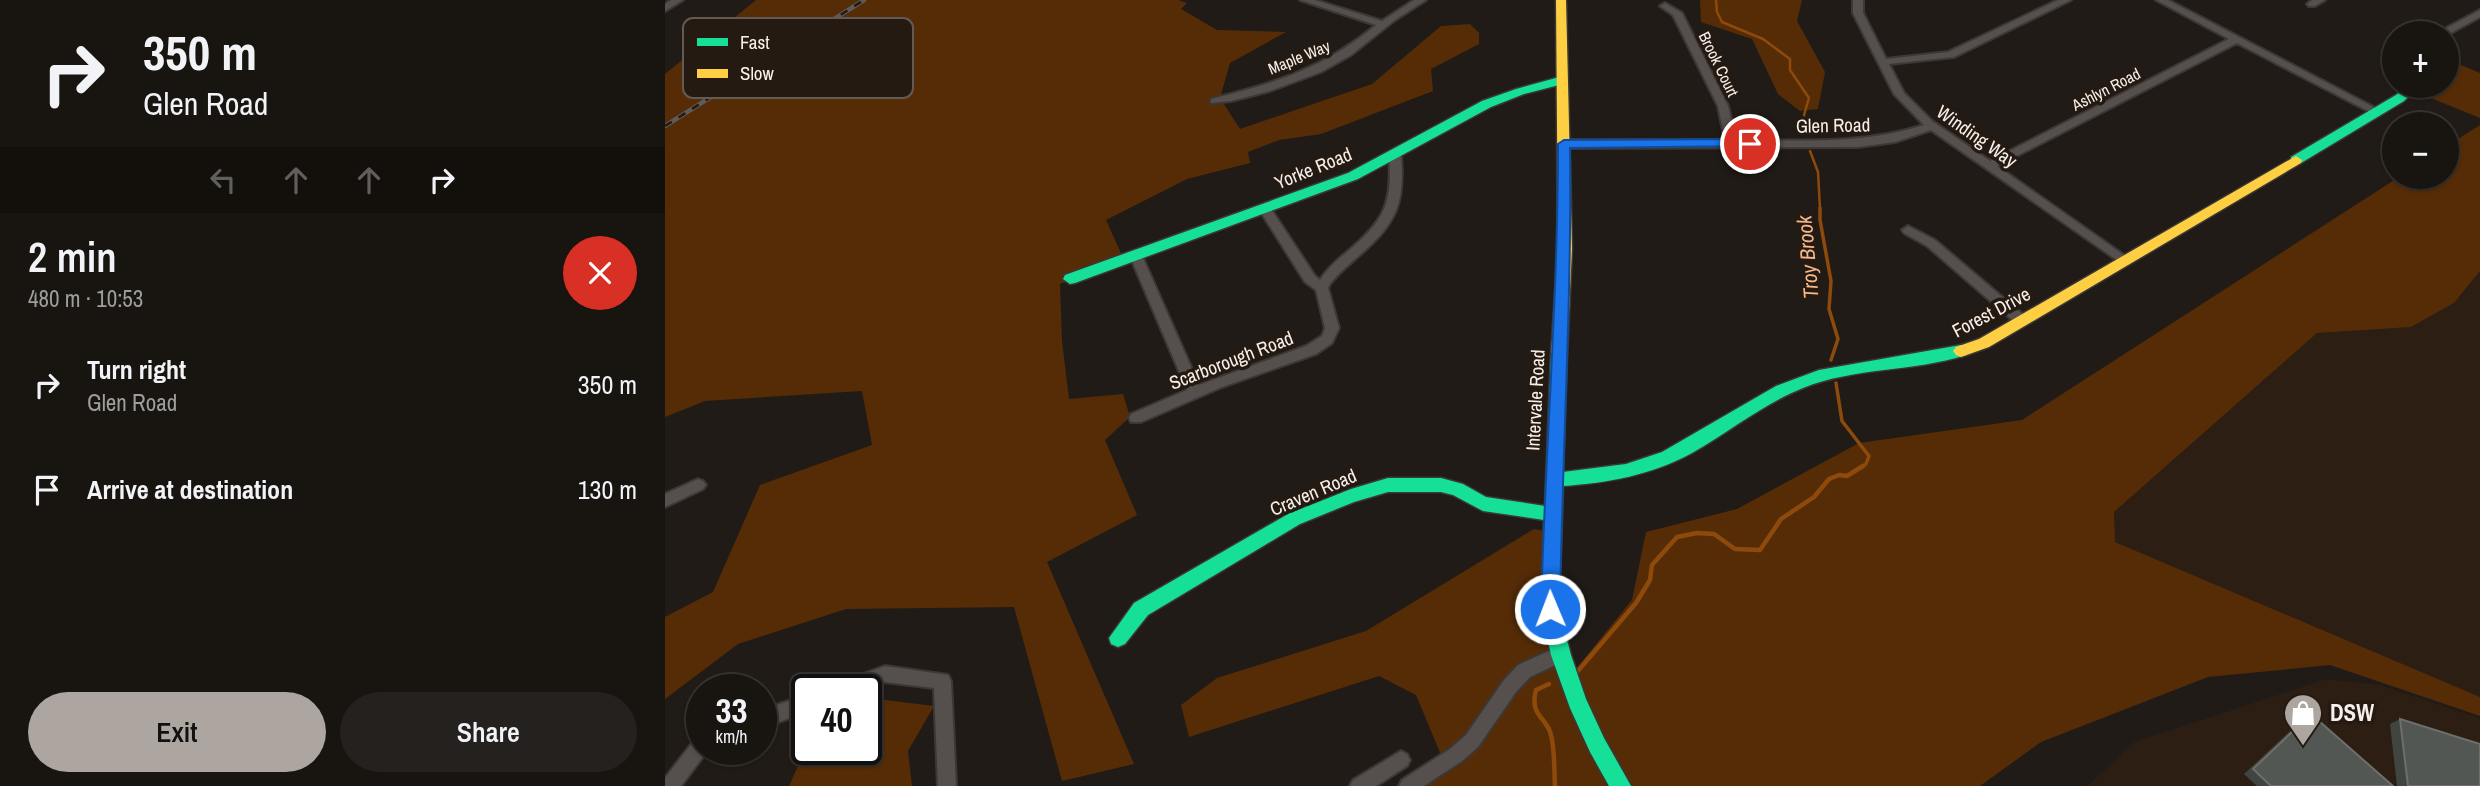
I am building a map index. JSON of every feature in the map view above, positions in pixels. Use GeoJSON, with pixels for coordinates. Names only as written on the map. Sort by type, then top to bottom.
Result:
{"type":"FeatureCollection","features":[{"type":"Feature","properties":{"kind":"street"},"geometry":{"type":"LineString","coordinates":[[665,8],[678,0]]}},
{"type":"Feature","properties":{"kind":"street"},"geometry":{"type":"LineString","coordinates":[[1305,0],[1381,24]]}},
{"type":"Feature","properties":{"kind":"street","name":"Maple Way"},"geometry":{"type":"LineString","coordinates":[[1215,101],[1237,97],[1295,78],[1338,59],[1381,24],[1421,0]]}},
{"type":"Feature","properties":{"kind":"street","name":"Intervale Road"},"geometry":{"type":"LineString","coordinates":[[1561,0],[1565,249],[1553,480],[1550,609],[1560,654],[1595,738],[1621,786]]}},
{"type":"Feature","properties":{"kind":"street","name":"Winding Way"},"geometry":{"type":"LineString","coordinates":[[1858,0],[1858,13],[1908,106],[2124,261]]}},
{"type":"Feature","properties":{"kind":"street"},"geometry":{"type":"LineString","coordinates":[[1882,62],[1949,55],[2066,0]]}},
{"type":"Feature","properties":{"kind":"street"},"geometry":{"type":"LineString","coordinates":[[2161,0],[2376,111]]}},
{"type":"Feature","properties":{"kind":"street","name":"Brook Court"},"geometry":{"type":"LineString","coordinates":[[1665,6],[1677,13],[1723,106],[1731,144]]}},
{"type":"Feature","properties":{"kind":"street"},"geometry":{"type":"LineString","coordinates":[[2459,24],[2480,13]]}},
{"type":"Feature","properties":{"kind":"street","name":"Ashlyn Road"},"geometry":{"type":"LineString","coordinates":[[1989,166],[2237,39]]}},
{"type":"Feature","properties":{"kind":"street","name":"Yorke Road"},"geometry":{"type":"LineString","coordinates":[[1070,279],[1353,176],[1395,156],[1487,104],[1563,80]]}},
{"type":"Feature","properties":{"kind":"street","name":"Forest Drive"},"geometry":{"type":"LineString","coordinates":[[1553,480],[1632,470],[1680,452],[1803,381],[1840,371],[1945,357],[1985,343],[2400,98]]}},
{"type":"Feature","properties":{"kind":"street","name":"Glen Road"},"geometry":{"type":"LineString","coordinates":[[1564,144],[1877,142],[1933,126]]}},
{"type":"Feature","properties":{"kind":"street"},"geometry":{"type":"LineString","coordinates":[[1265,209],[1310,279],[1322,288],[1329,275],[1368,242],[1387,219],[1397,196],[1395,156]]}},
{"type":"Feature","properties":{"kind":"street"},"geometry":{"type":"LineString","coordinates":[[1908,230],[1931,243],[2022,321]]}},
{"type":"Feature","properties":{"kind":"street"},"geometry":{"type":"LineString","coordinates":[[1136,256],[1195,393]]}},
{"type":"Feature","properties":{"kind":"street","name":"Scarborough Road"},"geometry":{"type":"LineString","coordinates":[[1136,418],[1311,350],[1327,339],[1331,330],[1322,288]]}},
{"type":"Feature","properties":{"kind":"street"},"geometry":{"type":"LineString","coordinates":[[665,501],[698,485]]}},
{"type":"Feature","properties":{"kind":"street","name":"Craven Road"},"geometry":{"type":"LineString","coordinates":[[1118,638],[1141,609],[1294,519],[1351,496],[1388,485],[1441,485],[1457,489],[1483,504],[1552,514]]}},
{"type":"Feature","properties":{"kind":"street"},"geometry":{"type":"LineString","coordinates":[[1408,786],[1457,755],[1472,741],[1524,671],[1560,654]]}},
{"type":"Feature","properties":{"kind":"street"},"geometry":{"type":"LineString","coordinates":[[882,675],[942,681],[947,786]]}},
{"type":"Feature","properties":{"kind":"street"},"geometry":{"type":"LineString","coordinates":[[1359,786],[1401,760]]}},
{"type":"Feature","properties":{"kind":"street"},"geometry":{"type":"LineString","coordinates":[[670,786],[686,765]]}},
{"type":"Feature","properties":{"kind":"shaded area"},"geometry":{"type":"Polygon","coordinates":[[[756,0],[1178,0],[1187,3],[1181,9],[1217,30],[1286,32],[1230,63],[1220,98],[1240,129],[1372,84],[1441,26],[1470,24],[1479,33],[1479,44],[1431,69],[1433,91],[1321,134],[1279,140],[1248,152],[1250,163],[1187,179],[1106,220],[1124,260],[1060,284],[1062,341],[1069,399],[1123,394],[1130,417],[1105,440],[1137,515],[1047,562],[1134,764],[1062,781],[1014,607],[846,609],[738,644],[698,674],[686,674],[686,683],[665,699],[665,617],[713,592],[760,485],[872,445],[862,391],[705,401],[665,417],[665,74],[683,59],[683,98],[913,98],[913,18],[734,18],[756,0]]]}},
{"type":"Feature","properties":{"kind":"shaded area"},"geometry":{"type":"Polygon","coordinates":[[[1700,0],[1802,0],[1797,21],[1825,72],[1818,109],[1800,111],[1778,94],[1752,39],[1701,22],[1700,0]]]}},
{"type":"Feature","properties":{"kind":"shaded area"},"geometry":{"type":"Polygon","coordinates":[[[2459,64],[2480,73],[2480,118],[2431,98],[2459,98],[2459,64]]]}},
{"type":"Feature","properties":{"kind":"shaded area"},"geometry":{"type":"Polygon","coordinates":[[[2480,125],[2480,271],[2454,303],[2411,327],[2317,333],[2114,512],[2115,542],[2480,697],[2480,716],[2330,665],[2208,677],[2041,742],[1980,786],[1405,786],[1444,762],[1416,695],[1379,676],[1189,737],[1181,705],[1217,678],[1366,631],[1534,529],[1553,532],[1571,675],[1632,600],[1646,532],[1737,509],[1859,443],[2022,420],[2382,188],[2459,189],[2459,138],[2480,125]]]}},
{"type":"Feature","properties":{"kind":"shaded area"},"geometry":{"type":"Polygon","coordinates":[[[2480,271],[2480,697],[2115,542],[2114,512],[2317,333],[2411,327],[2454,303],[2480,271]]]}},
{"type":"Feature","properties":{"kind":"shaded area"},"geometry":{"type":"Polygon","coordinates":[[[2326,679],[2380,685],[2480,718],[2480,786],[2087,786],[2135,742],[2326,679]]]}},
{"type":"Feature","properties":{"kind":"shaded area"},"geometry":{"type":"Polygon","coordinates":[[[882,700],[934,706],[908,751],[912,786],[789,786],[798,765],[882,765],[882,700]]]}},
{"type":"Feature","properties":{"kind":"building","name":"DSW"},"geometry":{"type":"Polygon","coordinates":[[[2311,714],[2393,786],[2271,786],[2253,769],[2311,714]]]}},
{"type":"Feature","properties":{"kind":"building"},"geometry":{"type":"Polygon","coordinates":[[[2400,719],[2480,744],[2480,786],[2408,786],[2400,719]]]}},
{"type":"Feature","properties":{"kind":"waterway","name":"Troy Brook"},"geometry":{"type":"LineString","coordinates":[[1716,0],[1717,12],[1722,22],[1763,39],[1790,59],[1790,70],[1809,98],[1804,115],[1807,135]]}},
{"type":"Feature","properties":{"kind":"waterway","name":"Troy Brook"},"geometry":{"type":"LineString","coordinates":[[1810,151],[1818,172],[1820,209]]}},
{"type":"Feature","properties":{"kind":"waterway","name":"Troy Brook"},"geometry":{"type":"LineString","coordinates":[[1820,209],[1831,281],[1829,309],[1838,339],[1831,360]]}},
{"type":"Feature","properties":{"kind":"waterway","name":"Troy Brook"},"geometry":{"type":"LineString","coordinates":[[1836,383],[1842,421],[1869,456],[1866,464],[1861,467]]}},
{"type":"Feature","properties":{"kind":"waterway","name":"Troy Brook"},"geometry":{"type":"LineString","coordinates":[[1577,672],[1636,603],[1650,580],[1652,565],[1677,537],[1697,533],[1714,534],[1735,549],[1760,550],[1781,519],[1814,497],[1829,479],[1839,475],[1847,476],[1863,466]]}},
{"type":"Feature","properties":{"kind":"waterway","name":"Troy Brook"},"geometry":{"type":"LineString","coordinates":[[1549,684],[1536,690],[1534,699],[1537,711],[1551,735],[1555,786]]}},
{"type":"Feature","properties":{"kind":"railway"},"geometry":{"type":"LineString","coordinates":[[836,18],[864,0]]}},
{"type":"Feature","properties":{"kind":"railway"},"geometry":{"type":"LineString","coordinates":[[665,126],[709,98]]}},
{"type":"Feature","properties":{"kind":"traffic: fast"},"geometry":{"type":"LineString","coordinates":[[1070,279],[1353,176],[1487,104],[1520,91],[1563,80]]}},
{"type":"Feature","properties":{"kind":"traffic: fast"},"geometry":{"type":"LineString","coordinates":[[2296,160],[2400,98]]}},
{"type":"Feature","properties":{"kind":"traffic: fast"},"geometry":{"type":"LineString","coordinates":[[1553,480],[1612,473],[1668,457],[1782,391],[1819,376],[1961,351]]}},
{"type":"Feature","properties":{"kind":"traffic: fast"},"geometry":{"type":"LineString","coordinates":[[1559,355],[1550,609],[1561,655],[1577,701],[1597,745],[1621,786]]}},
{"type":"Feature","properties":{"kind":"traffic: fast"},"geometry":{"type":"LineString","coordinates":[[1118,638],[1141,609],[1294,519],[1351,496],[1388,485],[1441,485],[1457,489],[1483,504],[1552,514]]}},
{"type":"Feature","properties":{"kind":"traffic: slow"},"geometry":{"type":"LineString","coordinates":[[1559,355],[1565,249],[1561,0]]}},
{"type":"Feature","properties":{"kind":"traffic: slow"},"geometry":{"type":"LineString","coordinates":[[1961,351],[1984,343],[2296,160]]}},
{"type":"Feature","properties":{"kind":"place","name":"DSW"},"geometry":{"type":"Point","coordinates":[2303,747]}},
{"type":"Feature","properties":{"kind":"route"},"geometry":{"type":"LineString","coordinates":[[1550,609],[1554,445],[1565,249],[1564,144],[1750,144]]}}]}
